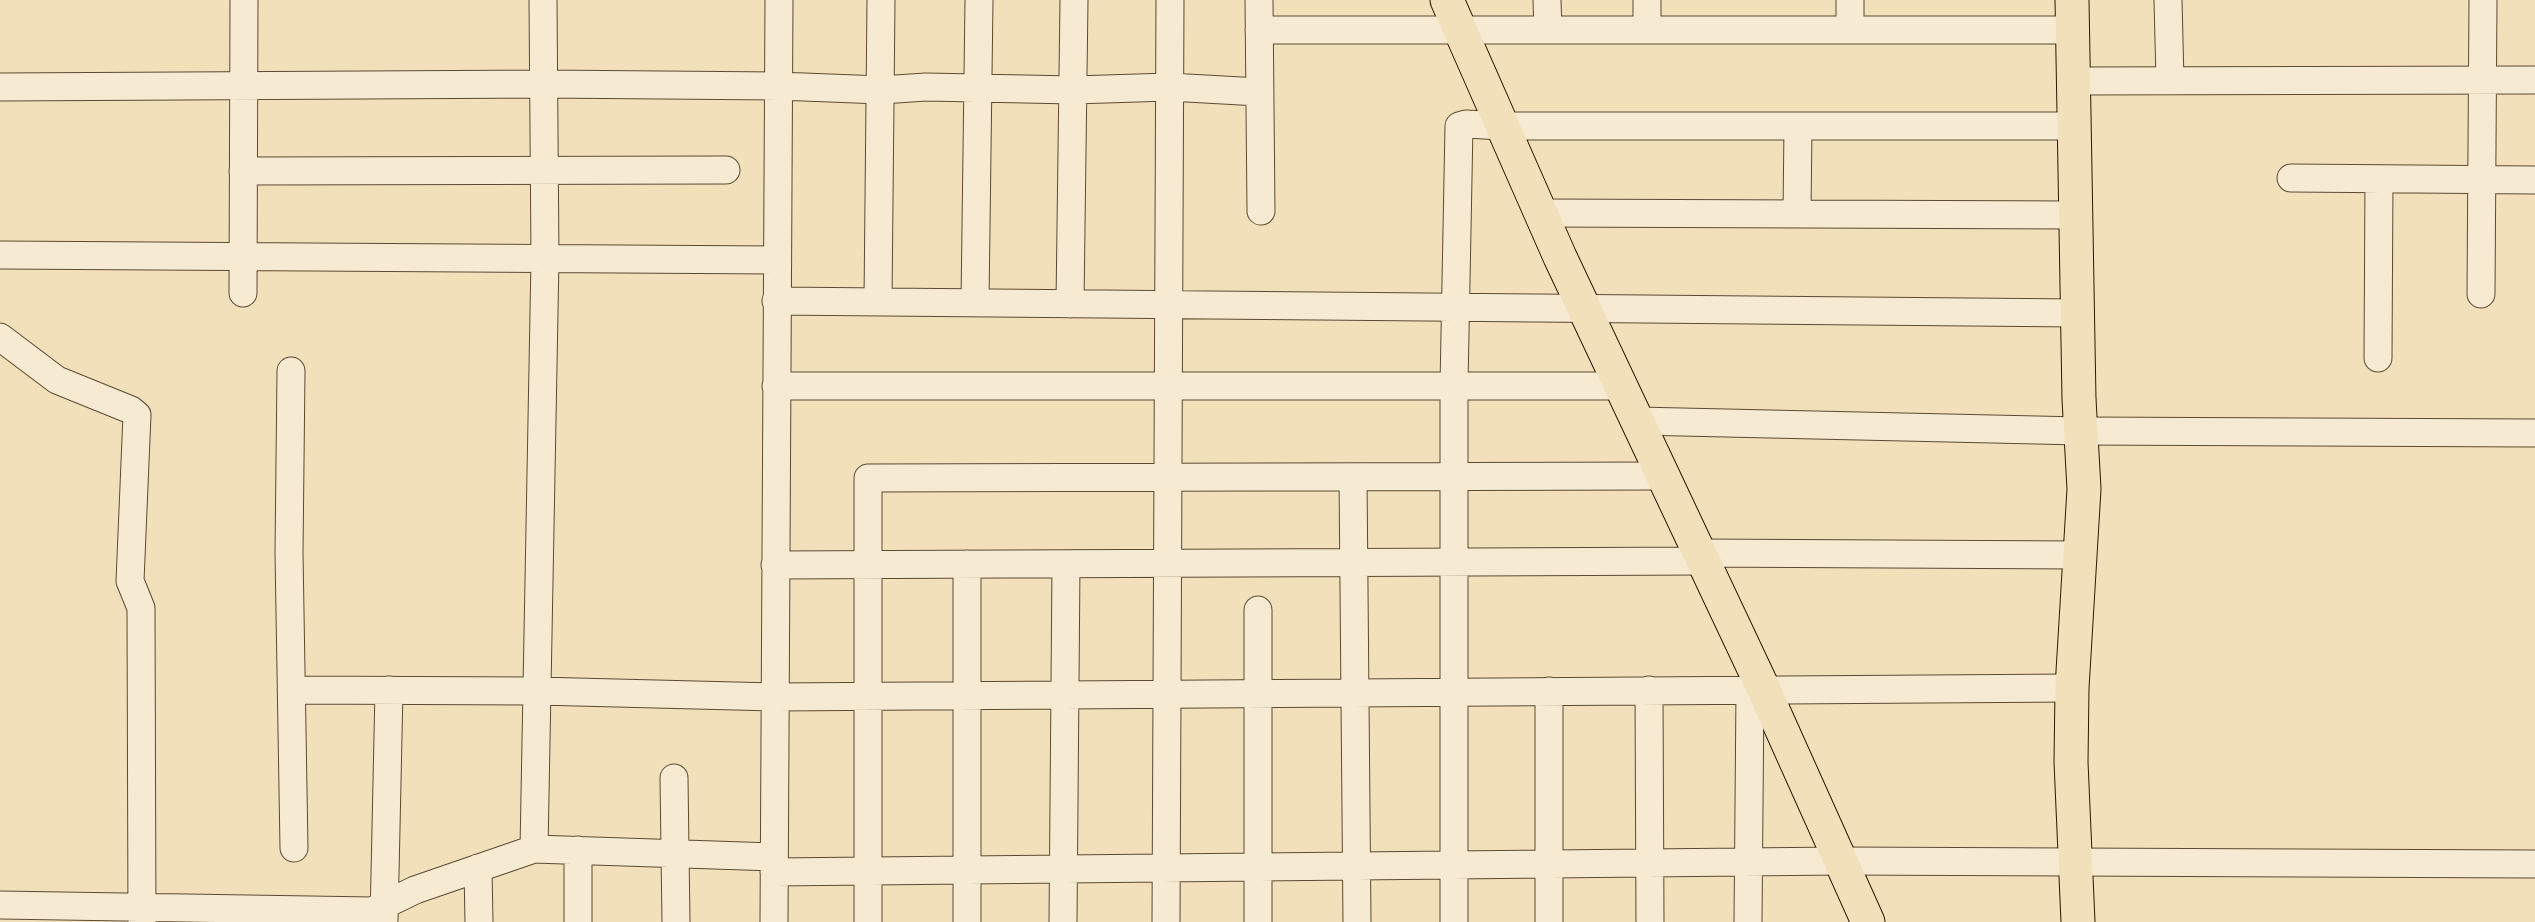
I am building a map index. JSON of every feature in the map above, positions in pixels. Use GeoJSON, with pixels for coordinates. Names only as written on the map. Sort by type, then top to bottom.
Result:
{"type":"FeatureCollection","features":[{"type":"Feature","properties":{"kind":"main road"},"geometry":{"type":"LineString","coordinates":[[1447,0],[1584,308],[1701,557],[1757,690],[1868,922]]}},
{"type":"Feature","properties":{"kind":"main road"},"geometry":{"type":"LineString","coordinates":[[2072,15],[2084,489],[2072,688],[2071,762],[2078,922]]}},
{"type":"Feature","properties":{"kind":"street"},"geometry":{"type":"LineString","coordinates":[[243,293],[244,0]]}},
{"type":"Feature","properties":{"kind":"street"},"geometry":{"type":"LineString","coordinates":[[534,849],[545,259],[543,0]]}},
{"type":"Feature","properties":{"kind":"street"},"geometry":{"type":"LineString","coordinates":[[774,922],[779,0]]}},
{"type":"Feature","properties":{"kind":"street"},"geometry":{"type":"LineString","coordinates":[[878,302],[881,0]]}},
{"type":"Feature","properties":{"kind":"street"},"geometry":{"type":"LineString","coordinates":[[975,303],[978,0]]}},
{"type":"Feature","properties":{"kind":"street"},"geometry":{"type":"LineString","coordinates":[[1070,304],[1074,0]]}},
{"type":"Feature","properties":{"kind":"street"},"geometry":{"type":"LineString","coordinates":[[1166,922],[1170,0]]}},
{"type":"Feature","properties":{"kind":"street"},"geometry":{"type":"LineString","coordinates":[[1259,0],[1261,211]]}},
{"type":"Feature","properties":{"kind":"street"},"geometry":{"type":"LineString","coordinates":[[1547,0],[1548,30]]}},
{"type":"Feature","properties":{"kind":"street"},"geometry":{"type":"LineString","coordinates":[[1647,0],[1647,30]]}},
{"type":"Feature","properties":{"kind":"street"},"geometry":{"type":"LineString","coordinates":[[1850,0],[1850,30]]}},
{"type":"Feature","properties":{"kind":"street"},"geometry":{"type":"LineString","coordinates":[[2168,0],[2170,81]]}},
{"type":"Feature","properties":{"kind":"street"},"geometry":{"type":"LineString","coordinates":[[2481,294],[2483,0]]}},
{"type":"Feature","properties":{"kind":"street"},"geometry":{"type":"LineString","coordinates":[[1259,30],[1850,30],[2072,15]]}},
{"type":"Feature","properties":{"kind":"street"},"geometry":{"type":"LineString","coordinates":[[2073,81],[2535,80]]}},
{"type":"Feature","properties":{"kind":"street"},"geometry":{"type":"LineString","coordinates":[[0,87],[545,84],[778,86],[881,90],[926,87],[1074,90],[1169,87],[1259,92]]}},
{"type":"Feature","properties":{"kind":"street"},"geometry":{"type":"LineString","coordinates":[[1454,922],[1454,385],[1459,126],[1466,124],[1503,126],[2074,126]]}},
{"type":"Feature","properties":{"kind":"street"},"geometry":{"type":"LineString","coordinates":[[1797,214],[1798,126]]}},
{"type":"Feature","properties":{"kind":"street"},"geometry":{"type":"LineString","coordinates":[[243,171],[726,170]]}},
{"type":"Feature","properties":{"kind":"street"},"geometry":{"type":"LineString","coordinates":[[2291,178],[2535,180]]}},
{"type":"Feature","properties":{"kind":"street"},"geometry":{"type":"LineString","coordinates":[[2378,358],[2379,179]]}},
{"type":"Feature","properties":{"kind":"street"},"geometry":{"type":"LineString","coordinates":[[1541,213],[2076,215]]}},
{"type":"Feature","properties":{"kind":"street"},"geometry":{"type":"LineString","coordinates":[[0,255],[776,260]]}},
{"type":"Feature","properties":{"kind":"street"},"geometry":{"type":"LineString","coordinates":[[776,301],[2078,313]]}},
{"type":"Feature","properties":{"kind":"street"},"geometry":{"type":"LineString","coordinates":[[0,337],[57,380],[131,410],[137,415],[130,581],[141,608],[142,915]]}},
{"type":"Feature","properties":{"kind":"street"},"geometry":{"type":"LineString","coordinates":[[291,371],[289,553],[294,848]]}},
{"type":"Feature","properties":{"kind":"street"},"geometry":{"type":"LineString","coordinates":[[776,386],[1621,386]]}},
{"type":"Feature","properties":{"kind":"street"},"geometry":{"type":"LineString","coordinates":[[1638,421],[2081,430],[2535,433]]}},
{"type":"Feature","properties":{"kind":"street"},"geometry":{"type":"LineString","coordinates":[[868,922],[868,478],[1663,476]]}},
{"type":"Feature","properties":{"kind":"street"},"geometry":{"type":"LineString","coordinates":[[1353,477],[1357,922]]}},
{"type":"Feature","properties":{"kind":"street"},"geometry":{"type":"LineString","coordinates":[[775,565],[1454,562],[1701,557],[2079,555]]}},
{"type":"Feature","properties":{"kind":"street"},"geometry":{"type":"LineString","coordinates":[[967,564],[967,922]]}},
{"type":"Feature","properties":{"kind":"street"},"geometry":{"type":"LineString","coordinates":[[1064,922],[1066,564]]}},
{"type":"Feature","properties":{"kind":"street"},"geometry":{"type":"LineString","coordinates":[[1258,610],[1258,922]]}},
{"type":"Feature","properties":{"kind":"street"},"geometry":{"type":"LineString","coordinates":[[292,690],[537,691],[775,698],[2072,688]]}},
{"type":"Feature","properties":{"kind":"street"},"geometry":{"type":"LineString","coordinates":[[384,914],[389,690]]}},
{"type":"Feature","properties":{"kind":"street"},"geometry":{"type":"LineString","coordinates":[[1649,690],[1650,922]]}},
{"type":"Feature","properties":{"kind":"street"},"geometry":{"type":"LineString","coordinates":[[1748,922],[1748,862],[1757,690]]}},
{"type":"Feature","properties":{"kind":"street"},"geometry":{"type":"LineString","coordinates":[[1549,691],[1549,922]]}},
{"type":"Feature","properties":{"kind":"street"},"geometry":{"type":"LineString","coordinates":[[674,778],[676,922]]}},
{"type":"Feature","properties":{"kind":"street"},"geometry":{"type":"LineString","coordinates":[[384,914],[415,890],[534,849],[675,854],[868,871],[1840,861],[2535,864]]}},
{"type":"Feature","properties":{"kind":"street"},"geometry":{"type":"LineString","coordinates":[[578,850],[578,922]]}},
{"type":"Feature","properties":{"kind":"street"},"geometry":{"type":"LineString","coordinates":[[478,868],[479,922]]}},
{"type":"Feature","properties":{"kind":"street"},"geometry":{"type":"LineString","coordinates":[[0,905],[142,915],[288,916],[372,911],[384,914]]}}]}
